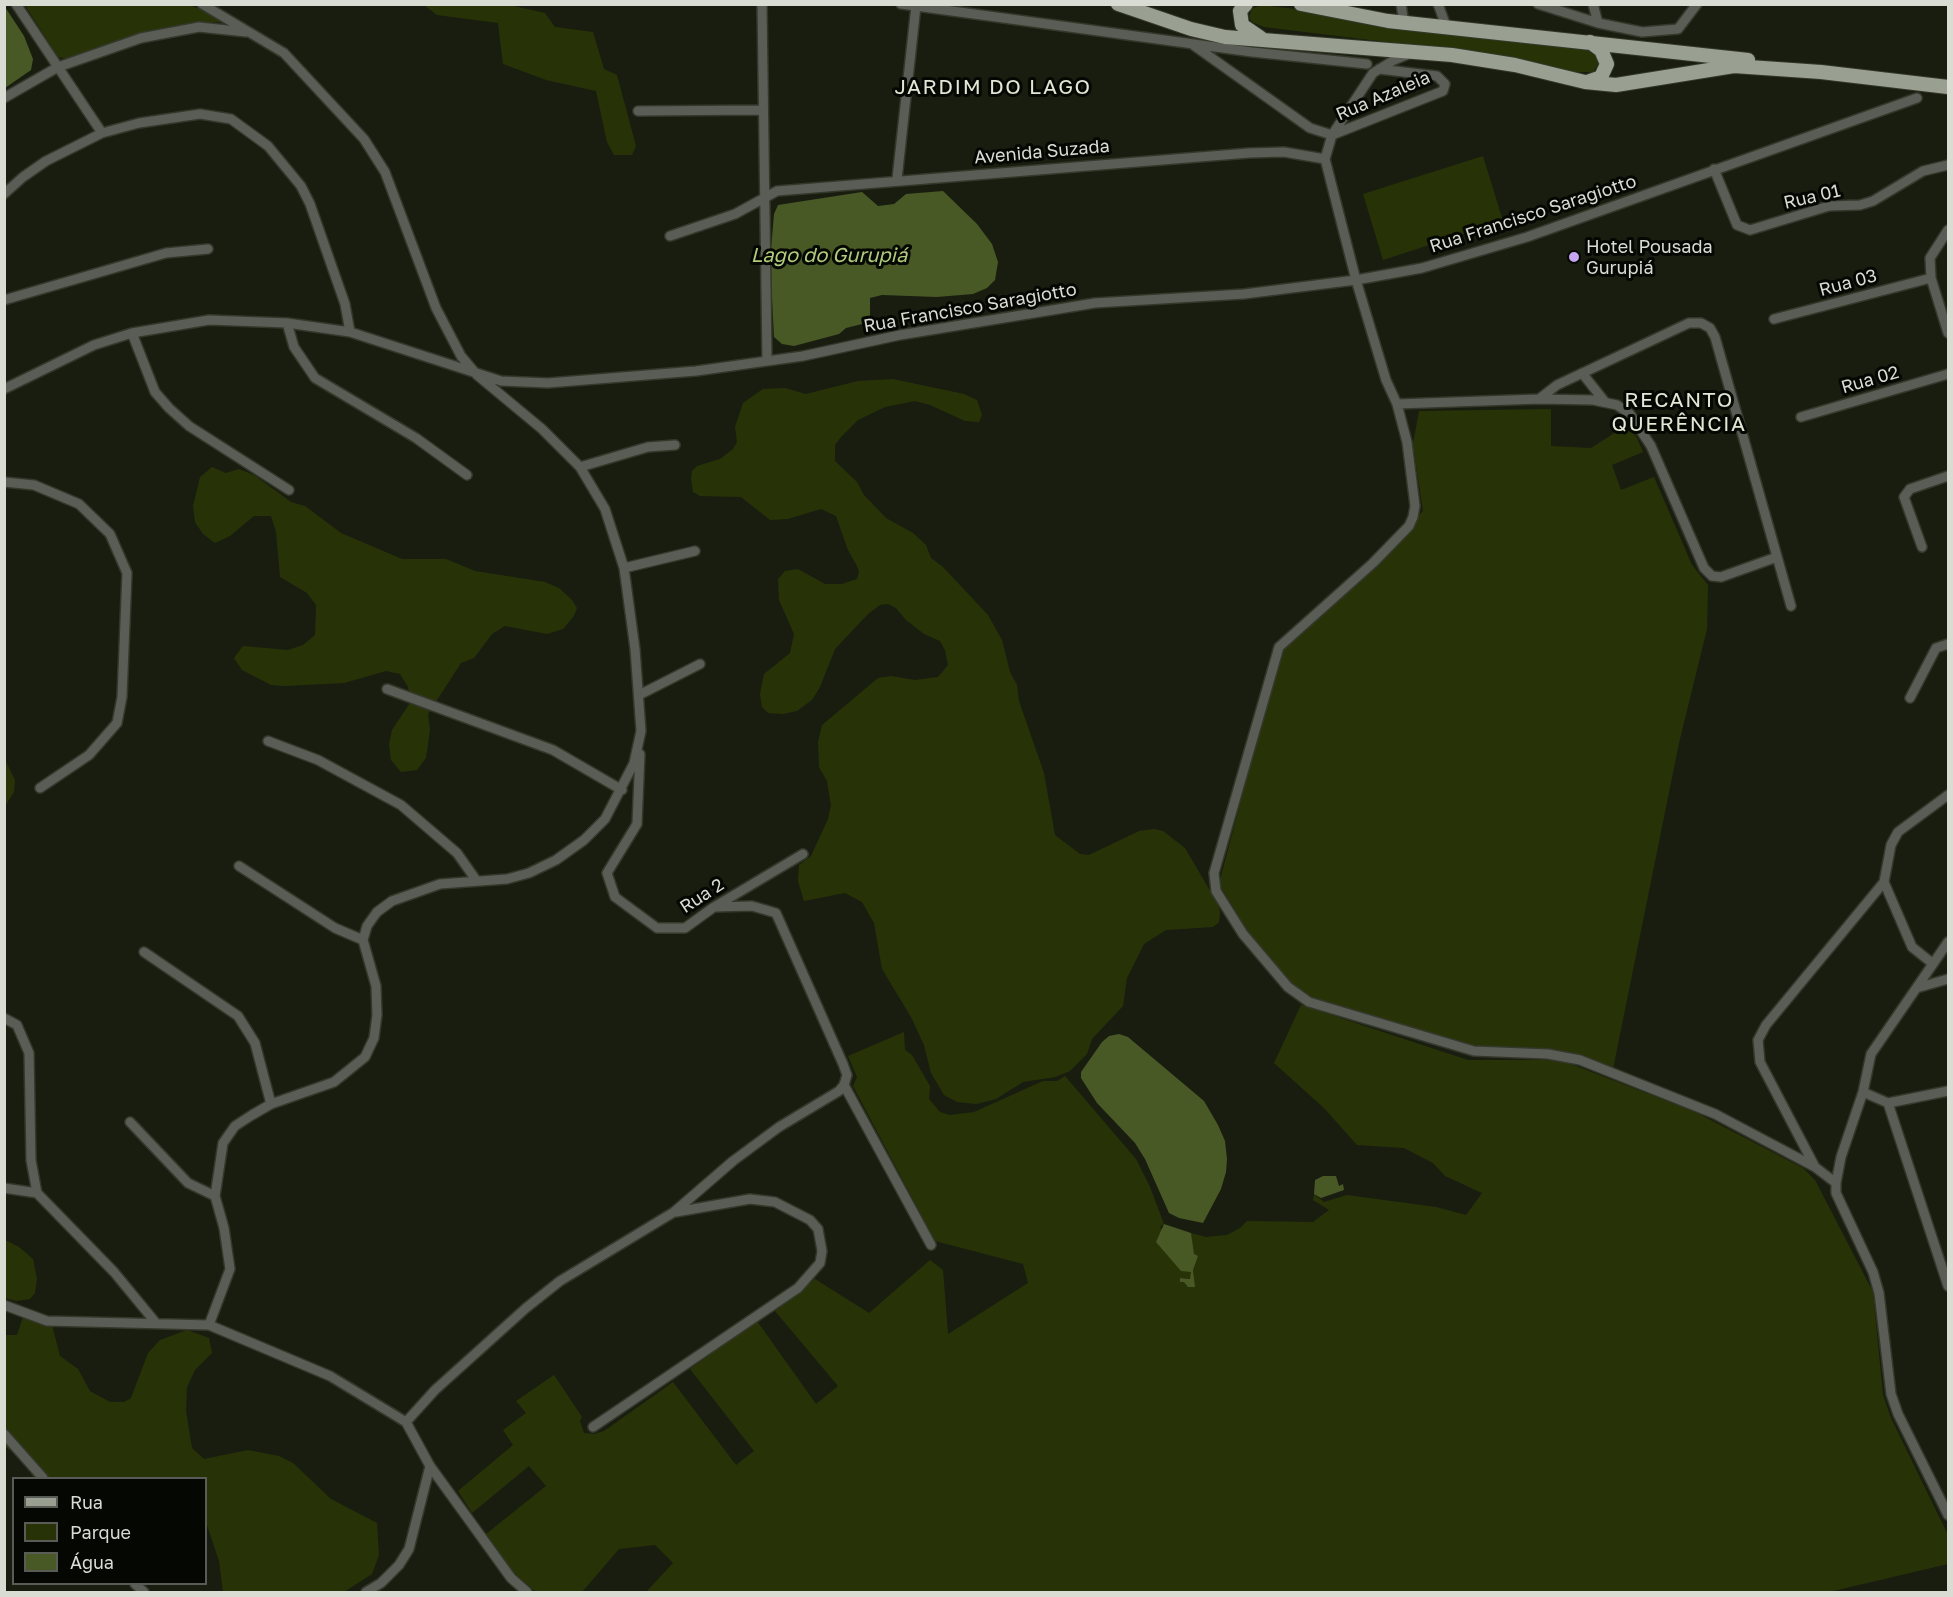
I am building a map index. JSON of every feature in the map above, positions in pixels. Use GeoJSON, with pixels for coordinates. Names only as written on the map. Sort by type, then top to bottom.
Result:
{"type":"FeatureCollection","features":[{"type":"Feature","properties":{"kind":"main road"},"geometry":{"type":"LineString","coordinates":[[1118,4],[1191,29],[1225,37],[1414,52],[1515,65],[1586,82],[1616,85],[1734,66],[1821,72]]}},
{"type":"Feature","properties":{"kind":"main road"},"geometry":{"type":"LineString","coordinates":[[1246,4],[1240,11],[1242,25],[1266,41]]}},
{"type":"Feature","properties":{"kind":"main road"},"geometry":{"type":"LineString","coordinates":[[1301,4],[1404,23],[1697,52],[1821,72],[1948,87]]}},
{"type":"Feature","properties":{"kind":"main road"},"geometry":{"type":"LineString","coordinates":[[1586,82],[1601,77],[1607,64],[1601,50],[1590,42]]}},
{"type":"Feature","properties":{"kind":"street"},"geometry":{"type":"LineString","coordinates":[[16,4],[102,133]]}},
{"type":"Feature","properties":{"kind":"street"},"geometry":{"type":"LineString","coordinates":[[202,4],[284,53],[376,154],[436,308],[460,356],[477,375],[542,429],[579,466],[605,509],[624,568],[641,731],[634,763],[605,819],[584,840],[556,860],[529,873],[507,879],[440,884],[392,901],[372,919],[363,940],[376,986],[377,1015],[374,1038],[365,1057],[334,1082],[271,1104],[235,1126],[223,1143],[215,1196],[224,1228],[230,1269],[209,1325]]}},
{"type":"Feature","properties":{"kind":"street"},"geometry":{"type":"LineString","coordinates":[[762,4],[767,360]]}},
{"type":"Feature","properties":{"kind":"street"},"geometry":{"type":"LineString","coordinates":[[901,4],[1367,64]]}},
{"type":"Feature","properties":{"kind":"street"},"geometry":{"type":"LineString","coordinates":[[1401,4],[1404,23]]}},
{"type":"Feature","properties":{"kind":"street"},"geometry":{"type":"LineString","coordinates":[[1438,4],[1446,26]]}},
{"type":"Feature","properties":{"kind":"street"},"geometry":{"type":"LineString","coordinates":[[1538,4],[1598,23],[1642,32],[1670,32],[1678,29],[1687,21],[1697,4]]}},
{"type":"Feature","properties":{"kind":"street"},"geometry":{"type":"LineString","coordinates":[[1593,4],[1598,23]]}},
{"type":"Feature","properties":{"kind":"street"},"geometry":{"type":"LineString","coordinates":[[897,179],[916,6]]}},
{"type":"Feature","properties":{"kind":"street"},"geometry":{"type":"LineString","coordinates":[[4,98],[58,67],[103,49],[175,30],[224,27],[254,33]]}},
{"type":"Feature","properties":{"kind":"street"},"geometry":{"type":"LineString","coordinates":[[1191,43],[1310,128],[1332,135]]}},
{"type":"Feature","properties":{"kind":"street"},"geometry":{"type":"LineString","coordinates":[[1338,46],[1376,71]]}},
{"type":"Feature","properties":{"kind":"street"},"geometry":{"type":"LineString","coordinates":[[1414,52],[1376,71],[1332,135],[1325,159],[1356,280],[1386,380],[1397,404],[1407,442],[1415,506],[1413,517],[1409,525],[1372,563],[1279,646],[1214,873],[1216,891],[1251,943],[1288,987],[1309,1002],[1474,1051],[1548,1054],[1580,1060],[1700,1107],[1815,1167],[1836,1183]]}},
{"type":"Feature","properties":{"kind":"street","name":"Rua Azaleia"},"geometry":{"type":"LineString","coordinates":[[1332,135],[1443,91],[1445,84],[1442,78],[1437,76],[1376,71]]}},
{"type":"Feature","properties":{"kind":"street","name":"Rua Francisco Saragiotto"},"geometry":{"type":"LineString","coordinates":[[477,375],[501,381],[548,383],[684,372],[767,360],[1095,303],[1244,294],[1356,280],[1422,268],[1527,237],[1917,99]]}},
{"type":"Feature","properties":{"kind":"street"},"geometry":{"type":"LineString","coordinates":[[638,111],[762,110]]}},
{"type":"Feature","properties":{"kind":"street"},"geometry":{"type":"LineString","coordinates":[[4,194],[46,161],[102,133],[139,123],[200,114],[231,119],[268,146],[301,186],[310,204],[345,304],[350,332]]}},
{"type":"Feature","properties":{"kind":"street","name":"Avenida Suzada"},"geometry":{"type":"LineString","coordinates":[[670,236],[735,214],[777,191],[897,179],[1043,171],[1249,153],[1284,152],[1325,159]]}},
{"type":"Feature","properties":{"kind":"street","name":"Rua 01"},"geometry":{"type":"LineString","coordinates":[[1714,169],[1737,225],[1750,230],[1829,206],[1860,205],[1873,201],[1923,171],[1948,165]]}},
{"type":"Feature","properties":{"kind":"street"},"geometry":{"type":"LineString","coordinates":[[1948,230],[1930,258],[1931,278],[1948,333]]}},
{"type":"Feature","properties":{"kind":"street"},"geometry":{"type":"LineString","coordinates":[[4,300],[159,255],[208,249]]}},
{"type":"Feature","properties":{"kind":"street","name":"Rua 03"},"geometry":{"type":"LineString","coordinates":[[1774,319],[1931,278]]}},
{"type":"Feature","properties":{"kind":"street"},"geometry":{"type":"LineString","coordinates":[[4,389],[94,345],[132,333],[210,320],[287,323],[350,332],[477,375]]}},
{"type":"Feature","properties":{"kind":"street"},"geometry":{"type":"LineString","coordinates":[[287,323],[294,347],[315,378],[416,438],[467,475]]}},
{"type":"Feature","properties":{"kind":"street"},"geometry":{"type":"LineString","coordinates":[[1539,399],[1557,386],[1582,373],[1689,323],[1701,323],[1710,328],[1715,337],[1791,606]]}},
{"type":"Feature","properties":{"kind":"street"},"geometry":{"type":"LineString","coordinates":[[132,333],[155,392],[169,408],[189,426],[289,490]]}},
{"type":"Feature","properties":{"kind":"street"},"geometry":{"type":"LineString","coordinates":[[1582,373],[1605,402]]}},
{"type":"Feature","properties":{"kind":"street","name":"Rua 02"},"geometry":{"type":"LineString","coordinates":[[1801,417],[1948,374]]}},
{"type":"Feature","properties":{"kind":"street"},"geometry":{"type":"LineString","coordinates":[[1397,404],[1539,399],[1605,402],[1617,405],[1641,428],[1704,568],[1712,576],[1732,575],[1777,557]]}},
{"type":"Feature","properties":{"kind":"street"},"geometry":{"type":"LineString","coordinates":[[579,466],[648,447],[675,445]]}},
{"type":"Feature","properties":{"kind":"street"},"geometry":{"type":"LineString","coordinates":[[1922,547],[1904,497],[1910,489],[1948,476]]}},
{"type":"Feature","properties":{"kind":"street"},"geometry":{"type":"LineString","coordinates":[[4,482],[34,485],[79,504],[110,534],[127,573],[128,596],[122,697],[117,723],[89,755],[40,789]]}},
{"type":"Feature","properties":{"kind":"street"},"geometry":{"type":"LineString","coordinates":[[624,568],[695,551]]}},
{"type":"Feature","properties":{"kind":"street"},"geometry":{"type":"LineString","coordinates":[[1910,698],[1936,648],[1948,644]]}},
{"type":"Feature","properties":{"kind":"street"},"geometry":{"type":"LineString","coordinates":[[639,695],[700,664]]}},
{"type":"Feature","properties":{"kind":"street"},"geometry":{"type":"LineString","coordinates":[[387,689],[554,750],[622,790]]}},
{"type":"Feature","properties":{"kind":"street","name":"Rua 2"},"geometry":{"type":"LineString","coordinates":[[641,731],[637,824],[607,873],[615,897],[657,928],[685,928],[714,907],[804,854]]}},
{"type":"Feature","properties":{"kind":"street"},"geometry":{"type":"LineString","coordinates":[[268,741],[318,760],[401,805],[457,853],[476,880]]}},
{"type":"Feature","properties":{"kind":"street"},"geometry":{"type":"LineString","coordinates":[[1815,1167],[1760,1062],[1758,1040],[1766,1025],[1884,882],[1891,845],[1898,832],[1948,795]]}},
{"type":"Feature","properties":{"kind":"street"},"geometry":{"type":"LineString","coordinates":[[239,866],[335,928],[363,940]]}},
{"type":"Feature","properties":{"kind":"street"},"geometry":{"type":"LineString","coordinates":[[1884,882],[1912,947],[1932,963]]}},
{"type":"Feature","properties":{"kind":"street"},"geometry":{"type":"LineString","coordinates":[[406,1422],[416,1407],[525,1308],[560,1281],[674,1212],[742,1154],[844,1085],[847,1075],[843,1064],[776,913],[752,906],[714,907]]}},
{"type":"Feature","properties":{"kind":"street"},"geometry":{"type":"LineString","coordinates":[[1948,942],[1932,963],[1920,987],[1871,1054],[1863,1092],[1841,1157],[1836,1183],[1836,1194],[1873,1272],[1880,1293],[1891,1394],[1948,1515]]}},
{"type":"Feature","properties":{"kind":"street"},"geometry":{"type":"LineString","coordinates":[[144,952],[238,1016],[255,1043],[271,1104]]}},
{"type":"Feature","properties":{"kind":"street"},"geometry":{"type":"LineString","coordinates":[[1920,987],[1948,979]]}},
{"type":"Feature","properties":{"kind":"street"},"geometry":{"type":"LineString","coordinates":[[4,1018],[17,1025],[29,1053],[32,1160],[37,1193],[114,1272],[156,1323]]}},
{"type":"Feature","properties":{"kind":"street"},"geometry":{"type":"LineString","coordinates":[[844,1085],[931,1245]]}},
{"type":"Feature","properties":{"kind":"street"},"geometry":{"type":"LineString","coordinates":[[1863,1092],[1888,1103],[1948,1090]]}},
{"type":"Feature","properties":{"kind":"street"},"geometry":{"type":"LineString","coordinates":[[1888,1103],[1948,1286]]}},
{"type":"Feature","properties":{"kind":"street"},"geometry":{"type":"LineString","coordinates":[[130,1122],[188,1183],[215,1196]]}},
{"type":"Feature","properties":{"kind":"street"},"geometry":{"type":"LineString","coordinates":[[4,1188],[37,1193]]}},
{"type":"Feature","properties":{"kind":"street"},"geometry":{"type":"LineString","coordinates":[[593,1427],[798,1288],[820,1263],[822,1251],[818,1229],[810,1220],[775,1202],[750,1199],[674,1212]]}},
{"type":"Feature","properties":{"kind":"street"},"geometry":{"type":"LineString","coordinates":[[4,1305],[47,1321],[209,1325],[330,1376],[406,1422],[430,1466],[500,1563],[527,1593]]}},
{"type":"Feature","properties":{"kind":"street"},"geometry":{"type":"LineString","coordinates":[[4,1434],[41,1477]]}},
{"type":"Feature","properties":{"kind":"street"},"geometry":{"type":"LineString","coordinates":[[366,1593],[381,1583],[399,1565],[409,1549],[430,1466]]}},
{"type":"Feature","properties":{"kind":"green space"},"geometry":{"type":"Polygon","coordinates":[[[25,5],[190,5],[227,22],[193,23],[159,29],[124,38],[68,59],[58,57],[25,5]]]}},
{"type":"Feature","properties":{"kind":"green space"},"geometry":{"type":"Polygon","coordinates":[[[424,5],[509,5],[545,13],[555,27],[593,32],[604,69],[617,75],[636,146],[632,155],[614,155],[607,142],[596,91],[546,80],[503,64],[498,23],[437,15],[424,5]]]}},
{"type":"Feature","properties":{"kind":"green space"},"geometry":{"type":"Polygon","coordinates":[[[1261,5],[1321,12],[1379,26],[1589,49],[1598,54],[1600,62],[1593,72],[1568,72],[1501,56],[1264,27],[1252,22],[1249,17],[1252,9],[1261,5]]]}},
{"type":"Feature","properties":{"kind":"green space"},"geometry":{"type":"Polygon","coordinates":[[[1483,156],[1503,221],[1383,260],[1363,194],[1483,156]]]}},
{"type":"Feature","properties":{"kind":"green space"},"geometry":{"type":"Polygon","coordinates":[[[893,379],[964,394],[977,400],[982,415],[979,422],[965,421],[930,405],[915,401],[885,407],[858,420],[841,437],[835,445],[835,461],[857,482],[864,495],[886,518],[913,533],[926,545],[931,558],[943,567],[988,615],[1002,640],[1010,672],[1017,685],[1019,701],[1044,773],[1055,835],[1080,854],[1089,855],[1139,831],[1154,829],[1163,831],[1185,848],[1219,906],[1220,913],[1219,922],[1213,927],[1166,930],[1144,944],[1127,978],[1123,1006],[1092,1039],[1087,1054],[1070,1071],[1055,1077],[1023,1082],[996,1099],[976,1104],[957,1102],[944,1095],[931,1073],[924,1045],[911,1017],[882,969],[874,923],[862,902],[845,893],[804,901],[798,881],[799,865],[811,856],[828,819],[831,805],[827,781],[819,767],[818,742],[822,725],[878,678],[891,676],[915,680],[938,677],[948,665],[945,650],[940,641],[924,634],[906,620],[896,608],[888,604],[880,605],[868,614],[835,649],[820,687],[812,700],[797,711],[783,714],[768,713],[762,707],[760,694],[764,674],[790,653],[794,634],[779,600],[778,579],[785,571],[798,569],[825,584],[842,584],[857,579],[859,572],[848,550],[836,516],[821,509],[788,519],[770,520],[741,497],[700,496],[693,492],[691,478],[692,471],[697,466],[720,459],[733,449],[737,442],[735,427],[743,403],[763,389],[785,388],[806,394],[858,381],[893,379]]]}},
{"type":"Feature","properties":{"kind":"green space"},"geometry":{"type":"Polygon","coordinates":[[[1551,409],[1551,446],[1591,448],[1627,425],[1637,438],[1643,452],[1612,465],[1621,490],[1654,477],[1692,565],[1708,585],[1707,629],[1679,743],[1613,1069],[1577,1054],[1555,1050],[1481,1047],[1462,1043],[1311,999],[1289,982],[1247,930],[1219,884],[1280,651],[1380,561],[1423,511],[1413,444],[1419,411],[1551,409]]]}},
{"type":"Feature","properties":{"kind":"green space"},"geometry":{"type":"Polygon","coordinates":[[[212,467],[226,473],[239,469],[254,475],[291,502],[305,506],[341,533],[402,559],[446,559],[475,571],[545,582],[559,588],[572,600],[577,608],[574,616],[563,629],[547,634],[505,626],[492,634],[474,658],[461,663],[428,714],[430,730],[426,758],[417,770],[401,772],[391,760],[389,744],[392,730],[410,703],[408,687],[400,674],[386,671],[344,683],[271,685],[242,670],[234,658],[243,646],[288,650],[303,645],[315,635],[316,605],[307,593],[280,577],[276,532],[271,516],[254,516],[230,536],[215,543],[203,534],[195,522],[193,506],[200,477],[212,467]]]}},
{"type":"Feature","properties":{"kind":"green space"},"geometry":{"type":"Polygon","coordinates":[[[5,760],[15,780],[14,792],[5,806],[5,760]]]}},
{"type":"Feature","properties":{"kind":"green space"},"geometry":{"type":"Polygon","coordinates":[[[1301,1005],[1468,1060],[1555,1060],[1576,1066],[1695,1112],[1803,1168],[1815,1180],[1873,1292],[1883,1395],[1891,1418],[1948,1535],[1948,1564],[1829,1592],[646,1592],[673,1563],[655,1545],[619,1549],[582,1592],[536,1592],[513,1572],[486,1534],[546,1486],[529,1466],[472,1513],[458,1491],[513,1445],[503,1430],[526,1413],[516,1401],[554,1375],[582,1417],[580,1421],[584,1433],[594,1434],[604,1431],[673,1382],[736,1465],[754,1451],[690,1369],[757,1321],[816,1404],[838,1386],[775,1311],[815,1279],[869,1313],[930,1260],[943,1270],[948,1334],[1028,1283],[1023,1264],[935,1241],[853,1086],[857,1077],[848,1056],[904,1032],[905,1050],[912,1055],[930,1086],[929,1099],[940,1112],[950,1115],[974,1112],[1043,1081],[1057,1081],[1065,1076],[1136,1159],[1164,1224],[1160,1227],[1191,1272],[1191,1279],[1181,1278],[1194,1287],[1191,1233],[1206,1237],[1227,1235],[1247,1221],[1313,1222],[1329,1210],[1313,1200],[1314,1194],[1324,1202],[1347,1195],[1436,1207],[1466,1215],[1482,1193],[1445,1176],[1433,1163],[1404,1148],[1357,1145],[1324,1108],[1274,1063],[1301,1005]]]}},
{"type":"Feature","properties":{"kind":"green space"},"geometry":{"type":"Polygon","coordinates":[[[5,1240],[19,1247],[33,1259],[37,1279],[35,1293],[30,1299],[16,1301],[5,1298],[5,1240]]]}},
{"type":"Feature","properties":{"kind":"green space"},"geometry":{"type":"Polygon","coordinates":[[[24,1314],[51,1321],[60,1356],[78,1369],[90,1391],[110,1402],[124,1402],[131,1398],[148,1353],[160,1340],[187,1330],[209,1338],[212,1353],[195,1370],[187,1387],[186,1411],[192,1448],[204,1459],[248,1450],[279,1456],[293,1463],[331,1499],[377,1523],[379,1555],[372,1574],[344,1592],[223,1592],[219,1561],[207,1525],[207,1477],[33,1477],[17,1454],[5,1447],[4,1335],[17,1335],[24,1314]]]}},
{"type":"Feature","properties":{"kind":"water"},"geometry":{"type":"Polygon","coordinates":[[[5,7],[24,36],[33,59],[31,70],[5,88],[5,7]]]}},
{"type":"Feature","properties":{"kind":"water","name":"Lago do Gurupiá"},"geometry":{"type":"Polygon","coordinates":[[[943,191],[977,224],[992,244],[998,262],[995,280],[987,288],[973,294],[937,297],[882,295],[870,298],[870,322],[846,328],[839,334],[794,346],[782,344],[774,337],[770,261],[774,214],[778,205],[862,192],[878,206],[894,204],[906,194],[943,191]]]}},
{"type":"Feature","properties":{"kind":"water"},"geometry":{"type":"Polygon","coordinates":[[[1119,1034],[1128,1037],[1204,1101],[1218,1125],[1225,1141],[1226,1172],[1221,1189],[1203,1223],[1179,1218],[1169,1213],[1145,1159],[1135,1143],[1097,1103],[1081,1078],[1081,1072],[1102,1042],[1109,1036],[1119,1034]]]}},
{"type":"Feature","properties":{"kind":"water"},"geometry":{"type":"Polygon","coordinates":[[[1323,1176],[1336,1176],[1339,1186],[1343,1184],[1344,1190],[1321,1198],[1314,1194],[1315,1180],[1323,1176]]]}},
{"type":"Feature","properties":{"kind":"water"},"geometry":{"type":"Polygon","coordinates":[[[1164,1224],[1191,1233],[1194,1254],[1198,1256],[1193,1270],[1195,1287],[1188,1287],[1184,1282],[1180,1282],[1180,1278],[1190,1279],[1191,1272],[1181,1271],[1156,1242],[1164,1224]]]}},
{"type":"Feature","properties":{"kind":"place","name":"Hotel Pousada Gurupiá"},"geometry":{"type":"Point","coordinates":[1574,257]}},
{"type":"Feature","properties":{"kind":"district","name":"JARDIM DO LAGO"},"geometry":{"type":"Point","coordinates":[993,87]}},
{"type":"Feature","properties":{"kind":"district","name":"RECANTO QUERÊNCIA"},"geometry":{"type":"Point","coordinates":[1679,412]}}]}
